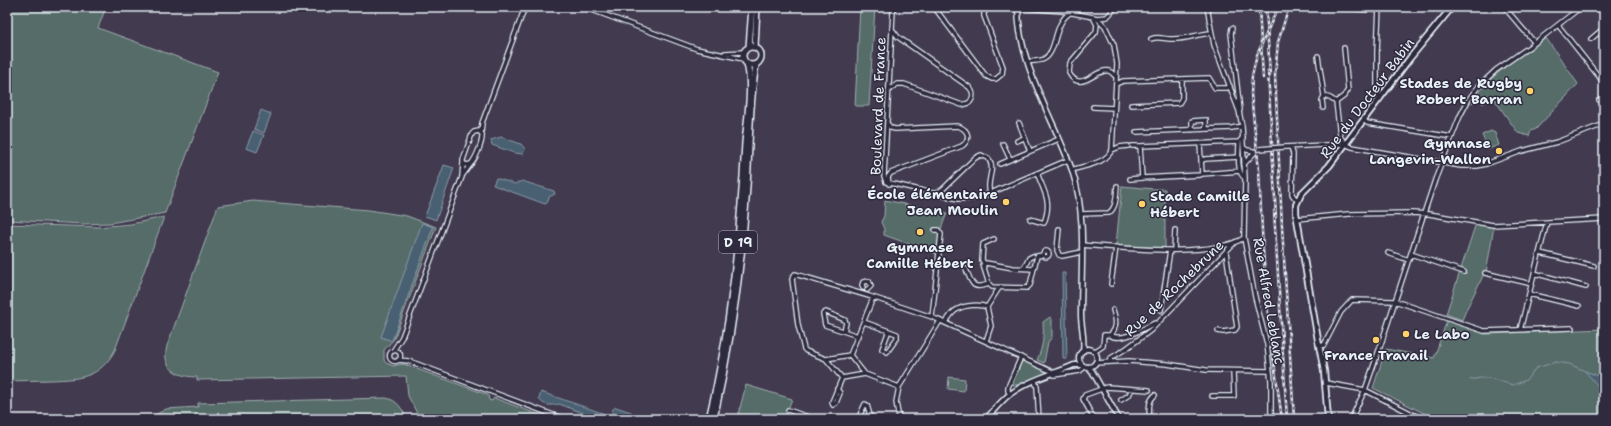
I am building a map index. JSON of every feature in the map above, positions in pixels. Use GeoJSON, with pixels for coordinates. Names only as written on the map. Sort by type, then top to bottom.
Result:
{"type":"FeatureCollection","features":[{"type":"Feature","properties":{"kind":"main road"},"geometry":{"type":"LineString","coordinates":[[749,47],[755,47],[760,50],[762,55],[761,61],[756,65],[747,64],[744,59],[744,52],[749,47],[752,7]]}},
{"type":"Feature","properties":{"kind":"main road"},"geometry":{"type":"LineString","coordinates":[[755,47],[757,7]]}},
{"type":"Feature","properties":{"kind":"main road","name":"Rue du Docteur Babin"},"geometry":{"type":"LineString","coordinates":[[1298,200],[1301,194],[1325,171],[1433,29],[1452,7]]}},
{"type":"Feature","properties":{"kind":"main road","name":"D 19"},"geometry":{"type":"LineString","coordinates":[[710,419],[726,330],[737,252],[748,93],[749,71],[747,64]]}},
{"type":"Feature","properties":{"kind":"main road","name":"D 19"},"geometry":{"type":"LineString","coordinates":[[714,419],[731,330],[742,251],[748,184],[753,88],[756,65]]}},
{"type":"Feature","properties":{"kind":"main road"},"geometry":{"type":"LineString","coordinates":[[1298,200],[1295,208],[1326,383],[1328,419]]}},
{"type":"Feature","properties":{"kind":"street"},"geometry":{"type":"LineString","coordinates":[[525,7],[482,123],[482,138],[473,163],[462,177],[400,342],[391,353],[391,358],[395,361],[409,361],[564,419]]}},
{"type":"Feature","properties":{"kind":"street"},"geometry":{"type":"LineString","coordinates":[[584,7],[697,49],[744,59]]}},
{"type":"Feature","properties":{"kind":"street","name":"Boulevard de France"},"geometry":{"type":"LineString","coordinates":[[894,7],[884,176],[886,182],[889,184],[958,199],[979,198],[1068,160]]}},
{"type":"Feature","properties":{"kind":"street"},"geometry":{"type":"LineString","coordinates":[[934,7],[986,76],[996,79],[1002,74],[1003,67],[984,16],[984,12],[988,7]]}},
{"type":"Feature","properties":{"kind":"street"},"geometry":{"type":"LineString","coordinates":[[1013,7],[1070,12],[1098,18],[1105,17],[1116,7]]}},
{"type":"Feature","properties":{"kind":"street"},"geometry":{"type":"LineString","coordinates":[[1018,7],[1020,32],[1028,62],[1035,83],[1072,170],[1081,214],[1081,325],[1085,348],[1092,360],[1092,371],[1119,419]]}},
{"type":"Feature","properties":{"kind":"street"},"geometry":{"type":"LineString","coordinates":[[1206,7],[1211,33],[1239,110]]}},
{"type":"Feature","properties":{"kind":"street"},"geometry":{"type":"LineString","coordinates":[[1504,7],[1535,43]]}},
{"type":"Feature","properties":{"kind":"street"},"geometry":{"type":"LineString","coordinates":[[1351,419],[1364,390],[1435,180],[1465,107],[1478,87],[1496,70],[1535,43],[1581,7]]}},
{"type":"Feature","properties":{"kind":"street"},"geometry":{"type":"LineString","coordinates":[[1338,8],[1379,9],[1377,92],[1380,99]]}},
{"type":"Feature","properties":{"kind":"street"},"geometry":{"type":"LineString","coordinates":[[1028,62],[1041,60],[1047,57],[1064,16],[1070,12]]}},
{"type":"Feature","properties":{"kind":"street"},"geometry":{"type":"LineString","coordinates":[[1092,17],[1097,24],[1096,32],[1070,63],[1069,73],[1073,79],[1079,81],[1107,71],[1111,72],[1123,82]]}},
{"type":"Feature","properties":{"kind":"street"},"geometry":{"type":"LineString","coordinates":[[1105,17],[1106,27]]}},
{"type":"Feature","properties":{"kind":"street"},"geometry":{"type":"LineString","coordinates":[[1072,170],[1103,160],[1109,156],[1112,150],[1116,84],[1114,45],[1106,27],[1098,18]]}},
{"type":"Feature","properties":{"kind":"street"},"geometry":{"type":"LineString","coordinates":[[1558,25],[1604,82]]}},
{"type":"Feature","properties":{"kind":"street"},"geometry":{"type":"LineString","coordinates":[[888,91],[897,84],[904,84],[962,105],[969,103],[973,96],[969,87],[900,37],[892,28]]}},
{"type":"Feature","properties":{"kind":"street"},"geometry":{"type":"LineString","coordinates":[[1232,28],[1231,34],[1240,105],[1239,110]]}},
{"type":"Feature","properties":{"kind":"street"},"geometry":{"type":"LineString","coordinates":[[1591,39],[1604,28]]}},
{"type":"Feature","properties":{"kind":"street"},"geometry":{"type":"LineString","coordinates":[[1152,39],[1159,37],[1171,39],[1189,38],[1201,34],[1211,33]]}},
{"type":"Feature","properties":{"kind":"street"},"geometry":{"type":"LineString","coordinates":[[1336,102],[1344,96],[1348,90],[1344,48]]}},
{"type":"Feature","properties":{"kind":"street"},"geometry":{"type":"LineString","coordinates":[[720,53],[744,52]]}},
{"type":"Feature","properties":{"kind":"street"},"geometry":{"type":"LineString","coordinates":[[1318,56],[1324,96],[1322,100],[1323,108]]}},
{"type":"Feature","properties":{"kind":"street"},"geometry":{"type":"LineString","coordinates":[[1116,84],[1123,82],[1209,78],[1216,88],[1227,88],[1230,86]]}},
{"type":"Feature","properties":{"kind":"street"},"geometry":{"type":"LineString","coordinates":[[1131,105],[1179,103],[1182,98],[1182,80]]}},
{"type":"Feature","properties":{"kind":"street"},"geometry":{"type":"LineString","coordinates":[[1324,96],[1336,102],[1340,136],[1345,144]]}},
{"type":"Feature","properties":{"kind":"street"},"geometry":{"type":"LineString","coordinates":[[1599,100],[1604,98]]}},
{"type":"Feature","properties":{"kind":"street"},"geometry":{"type":"LineString","coordinates":[[1093,107],[1114,108]]}},
{"type":"Feature","properties":{"kind":"street","name":"Rue Alfred Leblanc"},"geometry":{"type":"LineString","coordinates":[[1239,110],[1244,150],[1244,238],[1255,296],[1265,333],[1270,371],[1271,419]]}},
{"type":"Feature","properties":{"kind":"street"},"geometry":{"type":"LineString","coordinates":[[1192,130],[1192,121],[1206,120],[1206,129]]}},
{"type":"Feature","properties":{"kind":"street"},"geometry":{"type":"LineString","coordinates":[[1364,120],[1367,123],[1452,137]]}},
{"type":"Feature","properties":{"kind":"street"},"geometry":{"type":"LineString","coordinates":[[887,122],[891,128],[895,129],[958,126],[966,130],[968,136],[966,142],[962,146],[892,173],[888,177],[889,184]]}},
{"type":"Feature","properties":{"kind":"street"},"geometry":{"type":"LineString","coordinates":[[462,177],[463,160],[472,134],[482,123]]}},
{"type":"Feature","properties":{"kind":"street"},"geometry":{"type":"LineString","coordinates":[[1019,123],[1030,151]]}},
{"type":"Feature","properties":{"kind":"street"},"geometry":{"type":"LineString","coordinates":[[1244,150],[1345,144],[1352,147],[1468,166],[1486,164],[1519,152],[1556,142],[1604,124]]}},
{"type":"Feature","properties":{"kind":"street"},"geometry":{"type":"LineString","coordinates":[[1136,132],[1242,126]]}},
{"type":"Feature","properties":{"kind":"street"},"geometry":{"type":"LineString","coordinates":[[475,131],[481,133]]}},
{"type":"Feature","properties":{"kind":"street"},"geometry":{"type":"LineString","coordinates":[[1243,137],[1239,142],[1239,157],[1241,176],[1245,178]]}},
{"type":"Feature","properties":{"kind":"street"},"geometry":{"type":"LineString","coordinates":[[1017,141],[1024,138]]}},
{"type":"Feature","properties":{"kind":"street"},"geometry":{"type":"LineString","coordinates":[[1000,164],[1059,139]]}},
{"type":"Feature","properties":{"kind":"street"},"geometry":{"type":"LineString","coordinates":[[1113,139],[1119,146]]}},
{"type":"Feature","properties":{"kind":"street"},"geometry":{"type":"LineString","coordinates":[[1112,150],[1119,146],[1239,142]]}},
{"type":"Feature","properties":{"kind":"street"},"geometry":{"type":"LineString","coordinates":[[1004,144],[1010,159]]}},
{"type":"Feature","properties":{"kind":"street"},"geometry":{"type":"LineString","coordinates":[[1200,144],[1202,174]]}},
{"type":"Feature","properties":{"kind":"street"},"geometry":{"type":"LineString","coordinates":[[1140,146],[1142,178]]}},
{"type":"Feature","properties":{"kind":"street"},"geometry":{"type":"LineString","coordinates":[[1291,147],[1293,154],[1292,194],[1294,198],[1298,200]]}},
{"type":"Feature","properties":{"kind":"street"},"geometry":{"type":"LineString","coordinates":[[1244,164],[1257,150]]}},
{"type":"Feature","properties":{"kind":"street"},"geometry":{"type":"LineString","coordinates":[[935,194],[943,190],[975,158],[981,155],[988,158],[991,164],[988,187],[990,193]]}},
{"type":"Feature","properties":{"kind":"street"},"geometry":{"type":"LineString","coordinates":[[1201,156],[1205,159]]}},
{"type":"Feature","properties":{"kind":"street"},"geometry":{"type":"LineString","coordinates":[[1201,161],[1205,159],[1239,157]]}},
{"type":"Feature","properties":{"kind":"street"},"geometry":{"type":"LineString","coordinates":[[463,163],[470,165]]}},
{"type":"Feature","properties":{"kind":"street"},"geometry":{"type":"LineString","coordinates":[[1130,178],[1240,172]]}},
{"type":"Feature","properties":{"kind":"street"},"geometry":{"type":"LineString","coordinates":[[1030,219],[1044,223],[1049,210],[1048,201],[1036,173]]}},
{"type":"Feature","properties":{"kind":"street"},"geometry":{"type":"LineString","coordinates":[[1081,214],[1109,213],[1114,206],[1117,186]]}},
{"type":"Feature","properties":{"kind":"street"},"geometry":{"type":"LineString","coordinates":[[1297,219],[1349,214],[1415,213],[1493,225],[1604,219]]}},
{"type":"Feature","properties":{"kind":"street"},"geometry":{"type":"LineString","coordinates":[[1520,330],[1547,222]]}},
{"type":"Feature","properties":{"kind":"street"},"geometry":{"type":"LineString","coordinates":[[1059,229],[1057,250],[1059,256],[1082,252]]}},
{"type":"Feature","properties":{"kind":"street"},"geometry":{"type":"LineString","coordinates":[[932,317],[941,234],[940,231],[935,230]]}},
{"type":"Feature","properties":{"kind":"street"},"geometry":{"type":"LineString","coordinates":[[1161,310],[1175,230]]}},
{"type":"Feature","properties":{"kind":"street"},"geometry":{"type":"LineString","coordinates":[[1082,246],[1172,250],[1205,249],[1235,242],[1244,238]]}},
{"type":"Feature","properties":{"kind":"street"},"geometry":{"type":"LineString","coordinates":[[994,239],[983,244],[982,260],[989,284],[992,287],[1028,288],[1037,256],[1043,254]]}},
{"type":"Feature","properties":{"kind":"street","name":"Rue de Rochebrune"},"geometry":{"type":"LineString","coordinates":[[1109,362],[1111,358],[1151,330],[1235,242]]}},
{"type":"Feature","properties":{"kind":"street"},"geometry":{"type":"LineString","coordinates":[[1111,284],[1116,247]]}},
{"type":"Feature","properties":{"kind":"street"},"geometry":{"type":"LineString","coordinates":[[1218,331],[1223,332],[1235,330],[1237,327],[1226,252]]}},
{"type":"Feature","properties":{"kind":"street"},"geometry":{"type":"LineString","coordinates":[[1388,253],[1408,260]]}},
{"type":"Feature","properties":{"kind":"street"},"geometry":{"type":"LineString","coordinates":[[1540,253],[1594,266]]}},
{"type":"Feature","properties":{"kind":"street"},"geometry":{"type":"LineString","coordinates":[[1411,254],[1464,272]]}},
{"type":"Feature","properties":{"kind":"street"},"geometry":{"type":"LineString","coordinates":[[1024,268],[1029,258],[1033,256]]}},
{"type":"Feature","properties":{"kind":"street"},"geometry":{"type":"LineString","coordinates":[[984,263],[1033,269]]}},
{"type":"Feature","properties":{"kind":"street"},"geometry":{"type":"LineString","coordinates":[[966,269],[973,285],[976,287],[980,288],[989,284]]}},
{"type":"Feature","properties":{"kind":"street"},"geometry":{"type":"LineString","coordinates":[[1485,273],[1532,284]]}},
{"type":"Feature","properties":{"kind":"street"},"geometry":{"type":"LineString","coordinates":[[1534,273],[1586,286]]}},
{"type":"Feature","properties":{"kind":"street"},"geometry":{"type":"LineString","coordinates":[[842,378],[826,359],[804,350],[798,325],[792,279],[794,275],[799,275],[869,296],[932,317],[1055,373]]}},
{"type":"Feature","properties":{"kind":"street"},"geometry":{"type":"LineString","coordinates":[[986,342],[991,326],[987,307],[999,288]]}},
{"type":"Feature","properties":{"kind":"street"},"geometry":{"type":"LineString","coordinates":[[858,293],[865,289],[869,296]]}},
{"type":"Feature","properties":{"kind":"street"},"geometry":{"type":"LineString","coordinates":[[1529,294],[1579,306]]}},
{"type":"Feature","properties":{"kind":"street"},"geometry":{"type":"LineString","coordinates":[[850,355],[873,298]]}},
{"type":"Feature","properties":{"kind":"street"},"geometry":{"type":"LineString","coordinates":[[1319,346],[1324,345],[1341,312],[1352,300],[1395,301],[1484,331],[1572,328]]}},
{"type":"Feature","properties":{"kind":"street"},"geometry":{"type":"LineString","coordinates":[[946,324],[948,318],[959,308],[981,305],[987,307]]}},
{"type":"Feature","properties":{"kind":"street"},"geometry":{"type":"LineString","coordinates":[[1110,335],[1114,332],[1116,326],[1113,310]]}},
{"type":"Feature","properties":{"kind":"street"},"geometry":{"type":"LineString","coordinates":[[844,331],[846,320],[826,312],[823,314],[825,325],[858,336]]}},
{"type":"Feature","properties":{"kind":"street"},"geometry":{"type":"LineString","coordinates":[[899,419],[896,402],[899,387],[940,321]]}},
{"type":"Feature","properties":{"kind":"street"},"geometry":{"type":"LineString","coordinates":[[864,322],[896,334],[898,336],[887,352],[882,349],[888,333],[887,331]]}},
{"type":"Feature","properties":{"kind":"street"},"geometry":{"type":"LineString","coordinates":[[1047,376],[1080,371],[1092,360],[1103,346],[1104,334],[1114,337],[1123,337],[1155,323]]}},
{"type":"Feature","properties":{"kind":"street"},"geometry":{"type":"LineString","coordinates":[[398,360],[400,358],[400,342]]}},
{"type":"Feature","properties":{"kind":"street"},"geometry":{"type":"LineString","coordinates":[[1074,365],[1085,348]]}},
{"type":"Feature","properties":{"kind":"street"},"geometry":{"type":"LineString","coordinates":[[393,351],[397,350],[409,361]]}},
{"type":"Feature","properties":{"kind":"street"},"geometry":{"type":"LineString","coordinates":[[826,359],[850,355]]}},
{"type":"Feature","properties":{"kind":"street"},"geometry":{"type":"LineString","coordinates":[[850,355],[865,374],[899,387]]}},
{"type":"Feature","properties":{"kind":"street"},"geometry":{"type":"LineString","coordinates":[[1010,394],[1008,387],[1021,357]]}},
{"type":"Feature","properties":{"kind":"street"},"geometry":{"type":"LineString","coordinates":[[1079,359],[1109,362],[1140,362],[1206,370],[1270,371]]}},
{"type":"Feature","properties":{"kind":"street"},"geometry":{"type":"LineString","coordinates":[[986,419],[1010,394],[1047,376],[1074,365],[1092,360]]}},
{"type":"Feature","properties":{"kind":"street"},"geometry":{"type":"LineString","coordinates":[[1212,396],[1234,396],[1233,371]]}},
{"type":"Feature","properties":{"kind":"street"},"geometry":{"type":"LineString","coordinates":[[842,378],[865,374]]}},
{"type":"Feature","properties":{"kind":"street"},"geometry":{"type":"LineString","coordinates":[[837,389],[842,378]]}},
{"type":"Feature","properties":{"kind":"street"},"geometry":{"type":"LineString","coordinates":[[1035,381],[1037,387],[1039,419]]}},
{"type":"Feature","properties":{"kind":"street"},"geometry":{"type":"LineString","coordinates":[[1326,383],[1364,390],[1422,419]]}},
{"type":"Feature","properties":{"kind":"street"},"geometry":{"type":"LineString","coordinates":[[1094,419],[1083,398],[1085,395],[1107,387],[1149,390]]}},
{"type":"Feature","properties":{"kind":"street"},"geometry":{"type":"LineString","coordinates":[[1121,400],[1129,395],[1132,389]]}},
{"type":"Feature","properties":{"kind":"street"},"geometry":{"type":"LineString","coordinates":[[1149,419],[1148,408],[1151,399],[1155,395]]}},
{"type":"Feature","properties":{"kind":"street"},"geometry":{"type":"LineString","coordinates":[[858,419],[864,404],[866,404],[871,419]]}},
{"type":"Feature","properties":{"kind":"street"},"geometry":{"type":"LineString","coordinates":[[788,410],[814,419]]}},
{"type":"Feature","properties":{"kind":"green space"},"geometry":{"type":"Polygon","coordinates":[[[7,7],[106,7],[98,28],[218,72],[165,213],[110,223],[84,224],[7,220],[7,7]]]}},
{"type":"Feature","properties":{"kind":"green space"},"geometry":{"type":"Polygon","coordinates":[[[860,7],[875,7],[869,106],[855,106],[860,7]]]}},
{"type":"Feature","properties":{"kind":"green space","name":"Stades de Rugby Robert Barran"},"geometry":{"type":"Polygon","coordinates":[[[1546,38],[1578,84],[1536,129],[1531,131],[1529,136],[1518,133],[1492,96],[1483,104],[1481,99],[1472,103],[1487,83],[1505,67],[1546,38]]]}},
{"type":"Feature","properties":{"kind":"green space"},"geometry":{"type":"Polygon","coordinates":[[[1491,131],[1495,133],[1499,145],[1488,149],[1482,135],[1491,131]]]}},
{"type":"Feature","properties":{"kind":"green space","name":"Stade Camille Hébert"},"geometry":{"type":"Polygon","coordinates":[[[1122,186],[1165,189],[1165,248],[1116,245],[1122,186]]]}},
{"type":"Feature","properties":{"kind":"green space"},"geometry":{"type":"Polygon","coordinates":[[[885,200],[947,213],[939,234],[937,254],[884,235],[884,229],[881,222],[884,216],[885,200]]]}},
{"type":"Feature","properties":{"kind":"green space"},"geometry":{"type":"Polygon","coordinates":[[[253,201],[369,210],[407,216],[436,227],[394,339],[384,350],[384,360],[386,363],[393,366],[403,364],[488,395],[489,400],[492,401],[494,398],[550,419],[420,419],[408,396],[406,376],[197,380],[197,377],[190,377],[172,370],[166,360],[167,346],[218,206],[253,201]]]}},
{"type":"Feature","properties":{"kind":"green space"},"geometry":{"type":"Polygon","coordinates":[[[164,217],[115,350],[103,366],[96,372],[71,379],[7,381],[7,224],[98,227],[131,224],[164,217]]]}},
{"type":"Feature","properties":{"kind":"green space"},"geometry":{"type":"Polygon","coordinates":[[[1476,223],[1494,226],[1487,268],[1462,320],[1446,314],[1476,223]]]}},
{"type":"Feature","properties":{"kind":"green space"},"geometry":{"type":"Polygon","coordinates":[[[1050,317],[1052,319],[1052,337],[1048,342],[1044,363],[1037,360],[1043,341],[1043,322],[1050,317]]]}},
{"type":"Feature","properties":{"kind":"green space"},"geometry":{"type":"Polygon","coordinates":[[[1447,320],[1485,334],[1604,329],[1604,419],[1436,419],[1373,388],[1386,349],[1434,358],[1447,320]]]}},
{"type":"Feature","properties":{"kind":"green space"},"geometry":{"type":"Polygon","coordinates":[[[1022,361],[1046,370],[1046,373],[1017,385],[1013,385],[1022,361]]]}},
{"type":"Feature","properties":{"kind":"green space"},"geometry":{"type":"Polygon","coordinates":[[[949,377],[965,379],[964,391],[948,389],[949,377]]]}},
{"type":"Feature","properties":{"kind":"green space"},"geometry":{"type":"Polygon","coordinates":[[[746,385],[792,399],[784,419],[737,419],[746,385]]]}},
{"type":"Feature","properties":{"kind":"green space"},"geometry":{"type":"Polygon","coordinates":[[[386,398],[397,403],[407,419],[148,419],[166,409],[198,407],[198,403],[386,398]]]}},
{"type":"Feature","properties":{"kind":"water"},"geometry":{"type":"Polygon","coordinates":[[[261,110],[271,114],[264,133],[254,129],[261,110]]]}},
{"type":"Feature","properties":{"kind":"water"},"geometry":{"type":"Polygon","coordinates":[[[253,131],[264,135],[257,152],[246,148],[253,131]]]}},
{"type":"Feature","properties":{"kind":"water"},"geometry":{"type":"Polygon","coordinates":[[[501,137],[521,144],[525,149],[523,154],[514,153],[492,145],[491,140],[501,137]]]}},
{"type":"Feature","properties":{"kind":"water"},"geometry":{"type":"Polygon","coordinates":[[[444,165],[454,168],[436,220],[425,216],[444,165]]]}},
{"type":"Feature","properties":{"kind":"water"},"geometry":{"type":"Polygon","coordinates":[[[496,178],[515,184],[522,181],[554,191],[555,194],[549,197],[547,203],[545,204],[493,185],[496,178]]]}},
{"type":"Feature","properties":{"kind":"water"},"geometry":{"type":"Polygon","coordinates":[[[422,223],[433,227],[392,341],[381,337],[422,223]]]}},
{"type":"Feature","properties":{"kind":"water"},"geometry":{"type":"Polygon","coordinates":[[[1062,273],[1065,273],[1067,359],[1063,359],[1062,273]]]}},
{"type":"Feature","properties":{"kind":"water"},"geometry":{"type":"Polygon","coordinates":[[[1585,371],[1604,378],[1604,393],[1585,371]]]}},
{"type":"Feature","properties":{"kind":"water"},"geometry":{"type":"Polygon","coordinates":[[[541,392],[605,414],[606,417],[605,419],[599,419],[559,404],[545,404],[539,399],[541,392]]]}},
{"type":"Feature","properties":{"kind":"water"},"geometry":{"type":"Polygon","coordinates":[[[616,407],[631,412],[633,415],[631,419],[610,419],[613,409],[616,407]]]}},
{"type":"Feature","properties":{"kind":"waterway"},"geometry":{"type":"LineString","coordinates":[[1470,380],[1489,378],[1513,385],[1526,380],[1536,368],[1556,362],[1569,364],[1585,371]]}},
{"type":"Feature","properties":{"kind":"railway"},"geometry":{"type":"LineString","coordinates":[[1259,7],[1263,78]]}},
{"type":"Feature","properties":{"kind":"railway"},"geometry":{"type":"LineString","coordinates":[[1266,7],[1270,76]]}},
{"type":"Feature","properties":{"kind":"railway"},"geometry":{"type":"LineString","coordinates":[[1278,7],[1257,55],[1252,76],[1251,94],[1259,170],[1269,327],[1282,419]]}},
{"type":"Feature","properties":{"kind":"railway"},"geometry":{"type":"LineString","coordinates":[[1289,7],[1278,42],[1275,75],[1282,227],[1294,419]]}},
{"type":"Feature","properties":{"kind":"railway"},"geometry":{"type":"LineString","coordinates":[[1268,71],[1276,217]]}},
{"type":"Feature","properties":{"kind":"railway"},"geometry":{"type":"LineString","coordinates":[[1274,211],[1287,419]]}},
{"type":"Feature","properties":{"kind":"place","name":"Stades de Rugby Robert Barran"},"geometry":{"type":"Point","coordinates":[1530,91]}},
{"type":"Feature","properties":{"kind":"place","name":"Gymnase Langevin-Wallon"},"geometry":{"type":"Point","coordinates":[1499,151]}},
{"type":"Feature","properties":{"kind":"place","name":"École élémentaire Jean Moulin"},"geometry":{"type":"Point","coordinates":[1006,202]}},
{"type":"Feature","properties":{"kind":"place","name":"Stade Camille Hébert"},"geometry":{"type":"Point","coordinates":[1142,204]}},
{"type":"Feature","properties":{"kind":"place","name":"Gymnase Camille Hébert"},"geometry":{"type":"Point","coordinates":[920,232]}},
{"type":"Feature","properties":{"kind":"place","name":"Le Labo"},"geometry":{"type":"Point","coordinates":[1406,334]}},
{"type":"Feature","properties":{"kind":"place","name":"France Travail"},"geometry":{"type":"Point","coordinates":[1376,340]}}]}
